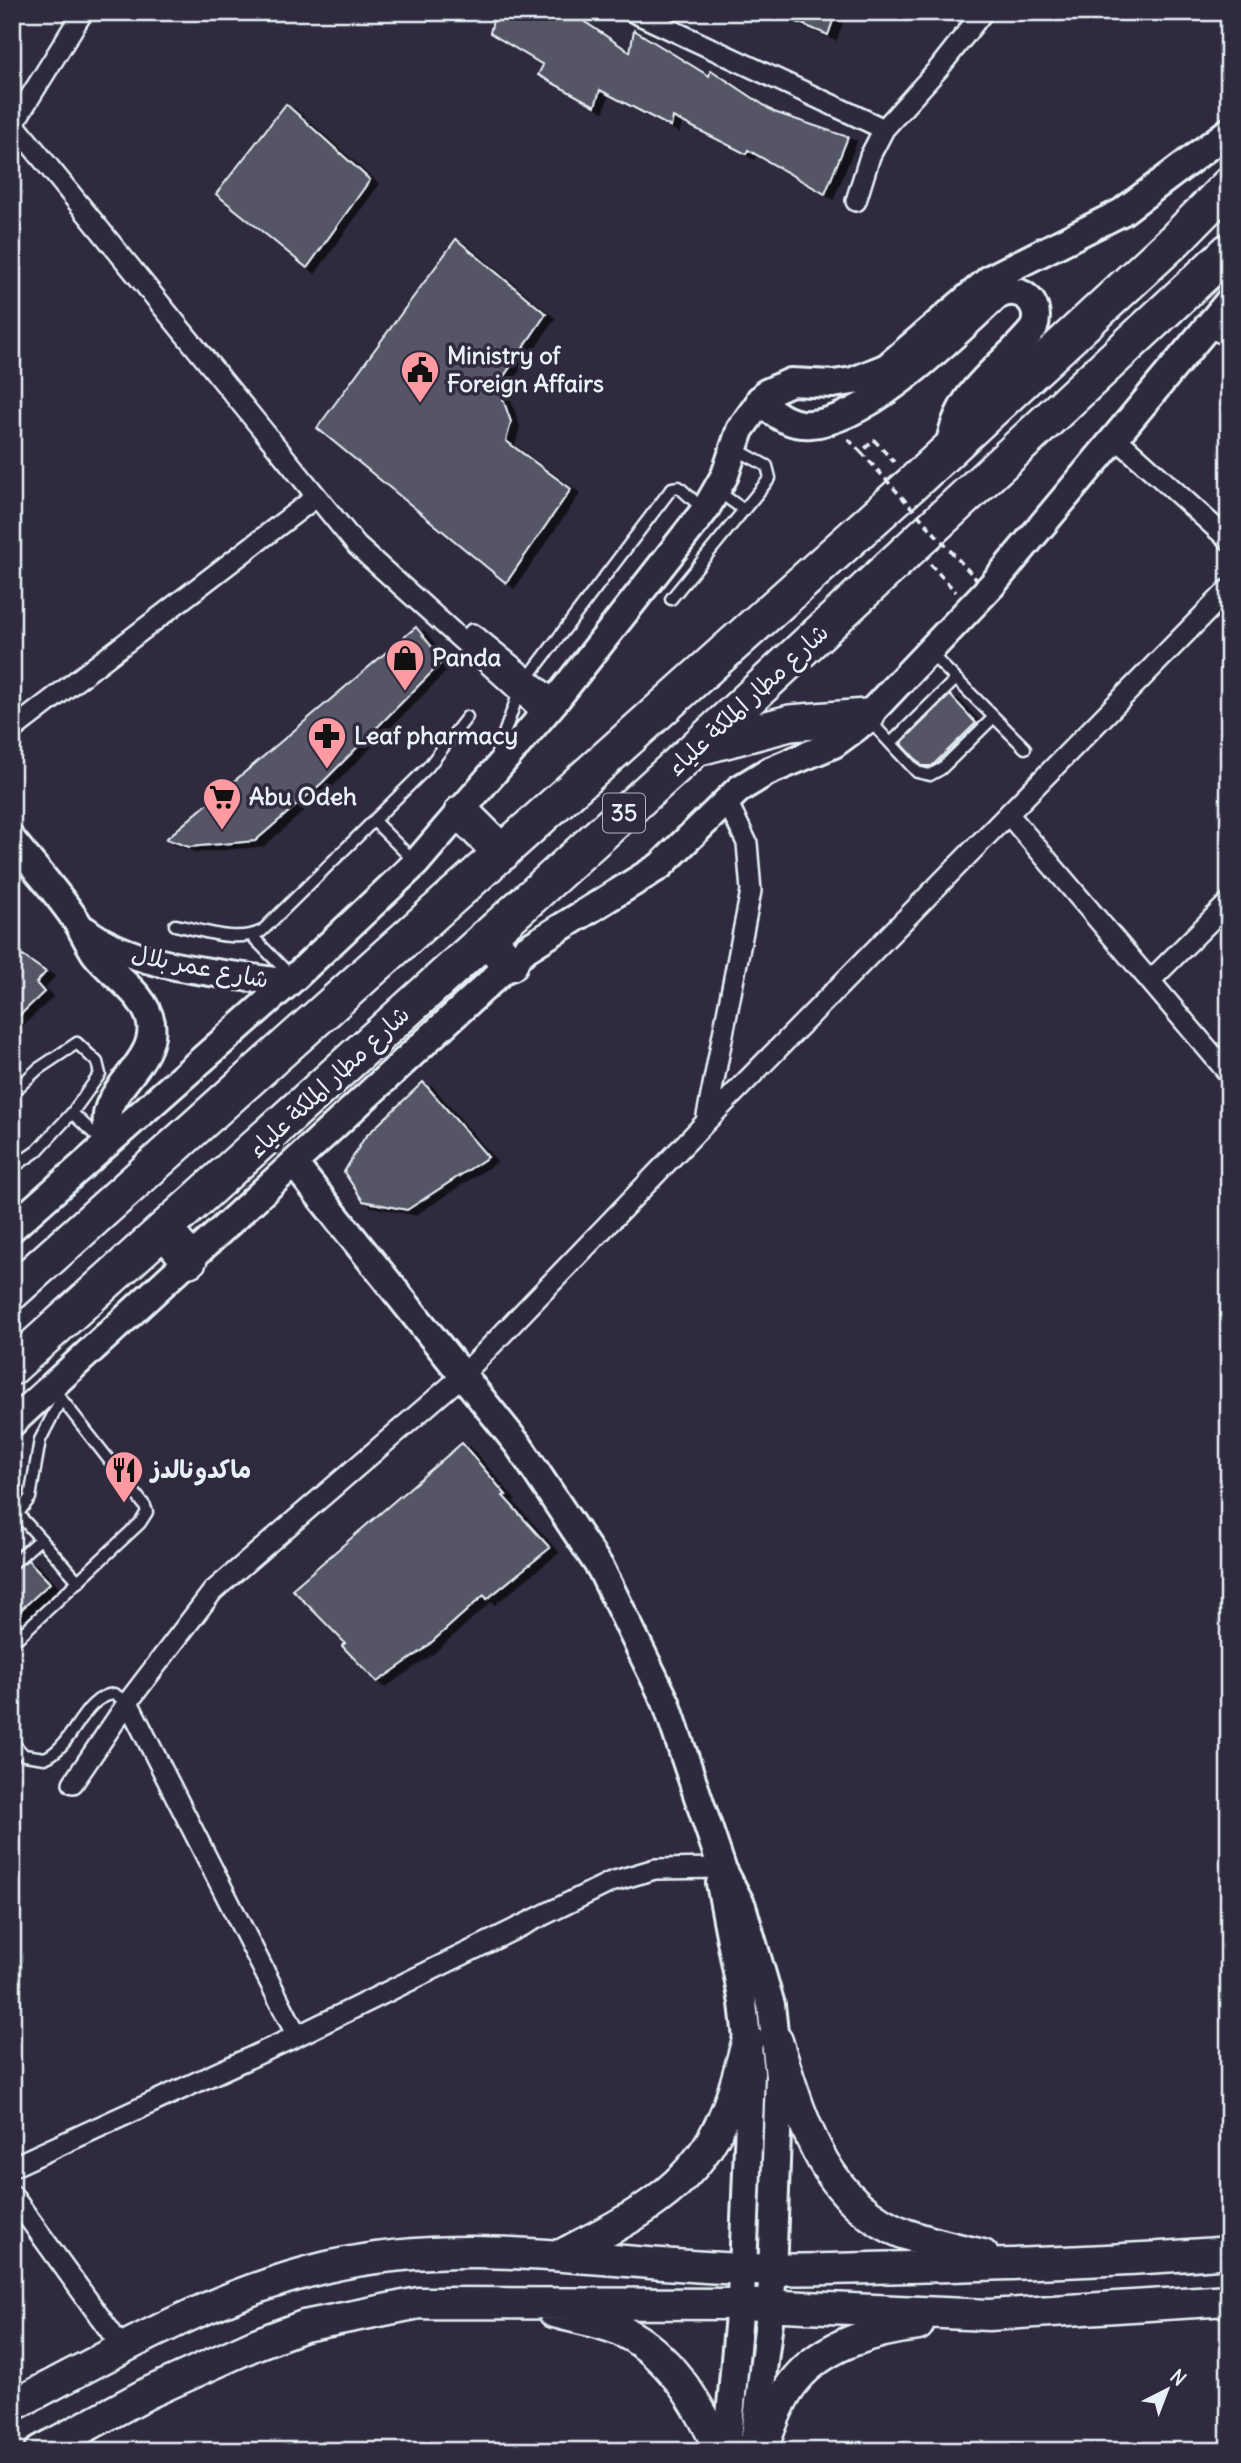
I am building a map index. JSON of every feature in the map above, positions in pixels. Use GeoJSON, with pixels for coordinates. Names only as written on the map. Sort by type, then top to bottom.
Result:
{"type":"FeatureCollection","features":[{"type":"Feature","properties":{"kind":"highway","name":"شارع مطار الملكة علياء"},"geometry":{"type":"LineString","coordinates":[[12,1292],[949,451],[1175,240],[1229,185]]}},
{"type":"Feature","properties":{"kind":"highway","name":"شارع مطار الملكة علياء"},"geometry":{"type":"LineString","coordinates":[[12,1367],[166,1232],[696,748],[1229,251]]}},
{"type":"Feature","properties":{"kind":"highway"},"geometry":{"type":"LineString","coordinates":[[696,748],[790,723],[866,717]]}},
{"type":"Feature","properties":{"kind":"highway"},"geometry":{"type":"LineString","coordinates":[[462,813],[502,853]]}},
{"type":"Feature","properties":{"kind":"highway"},"geometry":{"type":"LineString","coordinates":[[486,937],[510,963]]}},
{"type":"Feature","properties":{"kind":"highway"},"geometry":{"type":"LineString","coordinates":[[166,1232],[189,1259]]}},
{"type":"Feature","properties":{"kind":"main road"},"geometry":{"type":"LineString","coordinates":[[563,2255],[650,2207],[690,2172],[719,2128],[762,2040]]}},
{"type":"Feature","properties":{"kind":"main road"},"geometry":{"type":"LineString","coordinates":[[762,2040],[812,2146],[828,2173],[850,2197],[875,2218],[903,2233],[1028,2264]]}},
{"type":"Feature","properties":{"kind":"main road"},"geometry":{"type":"LineString","coordinates":[[12,2406],[122,2348],[229,2297],[328,2267],[377,2259],[475,2250],[773,2270],[1122,2261],[1229,2252]]}},
{"type":"Feature","properties":{"kind":"main road"},"geometry":{"type":"LineString","coordinates":[[761,2451],[784,2398],[797,2377],[846,2344],[883,2329],[989,2315],[1229,2300]]}},
{"type":"Feature","properties":{"kind":"main road"},"geometry":{"type":"LineString","coordinates":[[520,2301],[616,2329],[643,2344],[682,2385],[705,2416],[720,2451]]}},
{"type":"Feature","properties":{"kind":"main road"},"geometry":{"type":"LineString","coordinates":[[40,2451],[148,2393],[256,2344],[304,2326],[419,2303],[520,2301],[739,2304],[989,2315]]}},
{"type":"Feature","properties":{"kind":"street"},"geometry":{"type":"LineString","coordinates":[[83,12],[13,125],[357,546],[549,707]]}},
{"type":"Feature","properties":{"kind":"street"},"geometry":{"type":"LineString","coordinates":[[633,12],[884,129]]}},
{"type":"Feature","properties":{"kind":"street"},"geometry":{"type":"LineString","coordinates":[[856,201],[874,148],[884,129],[939,68],[983,12]]}},
{"type":"Feature","properties":{"kind":"street"},"geometry":{"type":"LineString","coordinates":[[21,1214],[290,981],[416,863],[462,813],[711,500],[740,430],[760,399],[781,384],[833,384],[853,381],[887,367],[991,278],[1122,212],[1229,131]]}},
{"type":"Feature","properties":{"kind":"street"},"geometry":{"type":"LineString","coordinates":[[760,399],[777,415],[798,424],[818,423],[837,417],[920,366],[1002,293],[1024,294],[1035,305],[1034,328],[968,396],[954,422],[949,451]]}},
{"type":"Feature","properties":{"kind":"street"},"geometry":{"type":"LineString","coordinates":[[12,1423],[56,1393],[189,1259],[510,963],[540,939],[660,866],[726,799],[767,772],[834,744],[866,717],[992,585],[1115,437],[1218,332],[1229,301]]}},
{"type":"Feature","properties":{"kind":"street"},"geometry":{"type":"LineString","coordinates":[[1115,437],[1229,540]]}},
{"type":"Feature","properties":{"kind":"street"},"geometry":{"type":"LineString","coordinates":[[12,730],[316,497]]}},
{"type":"Feature","properties":{"kind":"street"},"geometry":{"type":"LineString","coordinates":[[73,1783],[128,1702],[220,1584],[462,1376],[706,1122],[1229,589]]}},
{"type":"Feature","properties":{"kind":"street"},"geometry":{"type":"LineString","coordinates":[[706,1122],[751,891],[747,843],[726,799]]}},
{"type":"Feature","properties":{"kind":"street"},"geometry":{"type":"LineString","coordinates":[[1009,815],[1229,1074]]}},
{"type":"Feature","properties":{"kind":"street","name":"شارع عمر بلال"},"geometry":{"type":"LineString","coordinates":[[12,840],[79,925],[96,954],[142,1002],[150,1020],[148,1050],[106,1111],[108,1140]]}},
{"type":"Feature","properties":{"kind":"street"},"geometry":{"type":"LineString","coordinates":[[1151,979],[1229,902]]}},
{"type":"Feature","properties":{"kind":"street","name":"شارع عمر بلال"},"geometry":{"type":"LineString","coordinates":[[79,925],[106,944],[139,958],[290,981]]}},
{"type":"Feature","properties":{"kind":"street"},"geometry":{"type":"LineString","coordinates":[[294,1164],[548,1486],[612,1591],[666,1702],[722,1868],[735,1886],[763,1970],[762,2040],[751,2110],[743,2269],[727,2451]]}},
{"type":"Feature","properties":{"kind":"street"},"geometry":{"type":"LineString","coordinates":[[128,1702],[297,2036]]}},
{"type":"Feature","properties":{"kind":"street"},"geometry":{"type":"LineString","coordinates":[[12,2166],[297,2036],[622,1878],[663,1868],[722,1868]]}},
{"type":"Feature","properties":{"kind":"street"},"geometry":{"type":"LineString","coordinates":[[753,2451],[771,2305],[779,2113],[762,2040]]}},
{"type":"Feature","properties":{"kind":"street"},"geometry":{"type":"LineString","coordinates":[[12,2195],[122,2348]]}},
{"type":"Feature","properties":{"kind":"lane"},"geometry":{"type":"LineString","coordinates":[[671,599],[770,478],[768,466],[734,448]]}},
{"type":"Feature","properties":{"kind":"lane"},"geometry":{"type":"LineString","coordinates":[[486,783],[523,685],[672,488],[680,487],[744,510]]}},
{"type":"Feature","properties":{"kind":"lane"},"geometry":{"type":"LineString","coordinates":[[928,651],[1025,748]]}},
{"type":"Feature","properties":{"kind":"lane"},"geometry":{"type":"LineString","coordinates":[[891,743],[956,679]]}},
{"type":"Feature","properties":{"kind":"lane"},"geometry":{"type":"LineString","coordinates":[[175,925],[235,937],[252,936],[270,924],[443,752],[467,717]]}},
{"type":"Feature","properties":{"kind":"lane"},"geometry":{"type":"LineString","coordinates":[[866,717],[918,772],[930,775],[941,769],[994,717]]}},
{"type":"Feature","properties":{"kind":"lane"},"geometry":{"type":"LineString","coordinates":[[374,821],[416,863]]}},
{"type":"Feature","properties":{"kind":"lane"},"geometry":{"type":"LineString","coordinates":[[252,936],[290,981]]}},
{"type":"Feature","properties":{"kind":"lane"},"geometry":{"type":"LineString","coordinates":[[12,1093],[38,1069],[77,1043],[97,1062],[100,1074],[72,1113],[37,1151],[12,1168]]}},
{"type":"Feature","properties":{"kind":"lane"},"geometry":{"type":"LineString","coordinates":[[72,1113],[108,1140]]}},
{"type":"Feature","properties":{"kind":"lane"},"geometry":{"type":"LineString","coordinates":[[56,1393],[40,1440],[33,1490],[15,1518],[40,1539],[79,1582]]}},
{"type":"Feature","properties":{"kind":"lane"},"geometry":{"type":"LineString","coordinates":[[12,1643],[145,1518],[145,1506],[56,1393]]}},
{"type":"Feature","properties":{"kind":"lane"},"geometry":{"type":"LineString","coordinates":[[12,1564],[40,1539]]}},
{"type":"Feature","properties":{"kind":"lane"},"geometry":{"type":"LineString","coordinates":[[12,1742],[24,1755],[45,1758],[64,1744],[98,1699],[114,1694],[128,1702]]}},
{"type":"Feature","properties":{"kind":"path"},"geometry":{"type":"LineString","coordinates":[[885,452],[874,440],[861,452],[977,580]]}},
{"type":"Feature","properties":{"kind":"building"},"geometry":{"type":"Polygon","coordinates":[[[495,12],[570,12],[630,52],[634,30],[709,76],[711,70],[774,112],[848,137],[825,194],[748,150],[746,154],[673,117],[671,127],[600,90],[595,106],[538,75],[543,65],[490,33],[495,12]]]}},
{"type":"Feature","properties":{"kind":"building"},"geometry":{"type":"Polygon","coordinates":[[[773,12],[836,12],[828,35],[773,12]]]}},
{"type":"Feature","properties":{"kind":"building"},"geometry":{"type":"Polygon","coordinates":[[[286,104],[370,180],[307,268],[216,194],[286,104]]]}},
{"type":"Feature","properties":{"kind":"building","name":"Ministry of Foreign Affairs"},"geometry":{"type":"Polygon","coordinates":[[[456,239],[546,314],[498,385],[511,422],[506,441],[571,489],[506,583],[317,428],[456,239]]]}},
{"type":"Feature","properties":{"kind":"building"},"geometry":{"type":"Polygon","coordinates":[[[416,627],[443,661],[322,783],[255,841],[189,847],[166,839],[416,627]]]}},
{"type":"Feature","properties":{"kind":"building"},"geometry":{"type":"Polygon","coordinates":[[[950,695],[976,723],[932,766],[922,766],[901,743],[950,695]]]}},
{"type":"Feature","properties":{"kind":"building"},"geometry":{"type":"Polygon","coordinates":[[[23,956],[46,972],[36,983],[44,992],[12,1023],[12,966],[23,956]]]}},
{"type":"Feature","properties":{"kind":"building"},"geometry":{"type":"Polygon","coordinates":[[[423,1082],[488,1157],[407,1210],[363,1201],[344,1172],[365,1137],[423,1082]]]}},
{"type":"Feature","properties":{"kind":"building"},"geometry":{"type":"Polygon","coordinates":[[[462,1443],[506,1495],[503,1496],[550,1548],[487,1599],[484,1595],[423,1650],[377,1682],[342,1646],[345,1643],[292,1589],[462,1443]]]}},
{"type":"Feature","properties":{"kind":"building"},"geometry":{"type":"Polygon","coordinates":[[[28,1560],[50,1583],[12,1618],[12,1571],[28,1560]]]}},
{"type":"Feature","properties":{"kind":"place","name":"Ministry of Foreign Affairs"},"geometry":{"type":"Point","coordinates":[420,404]}},
{"type":"Feature","properties":{"kind":"place","name":"Panda"},"geometry":{"type":"Point","coordinates":[405,692]}},
{"type":"Feature","properties":{"kind":"place","name":"Leaf pharmacy"},"geometry":{"type":"Point","coordinates":[327,770]}},
{"type":"Feature","properties":{"kind":"place","name":"Abu Odeh"},"geometry":{"type":"Point","coordinates":[222,831]}},
{"type":"Feature","properties":{"kind":"place","name":"ماكدونالدز"},"geometry":{"type":"Point","coordinates":[124,1504]}}]}
